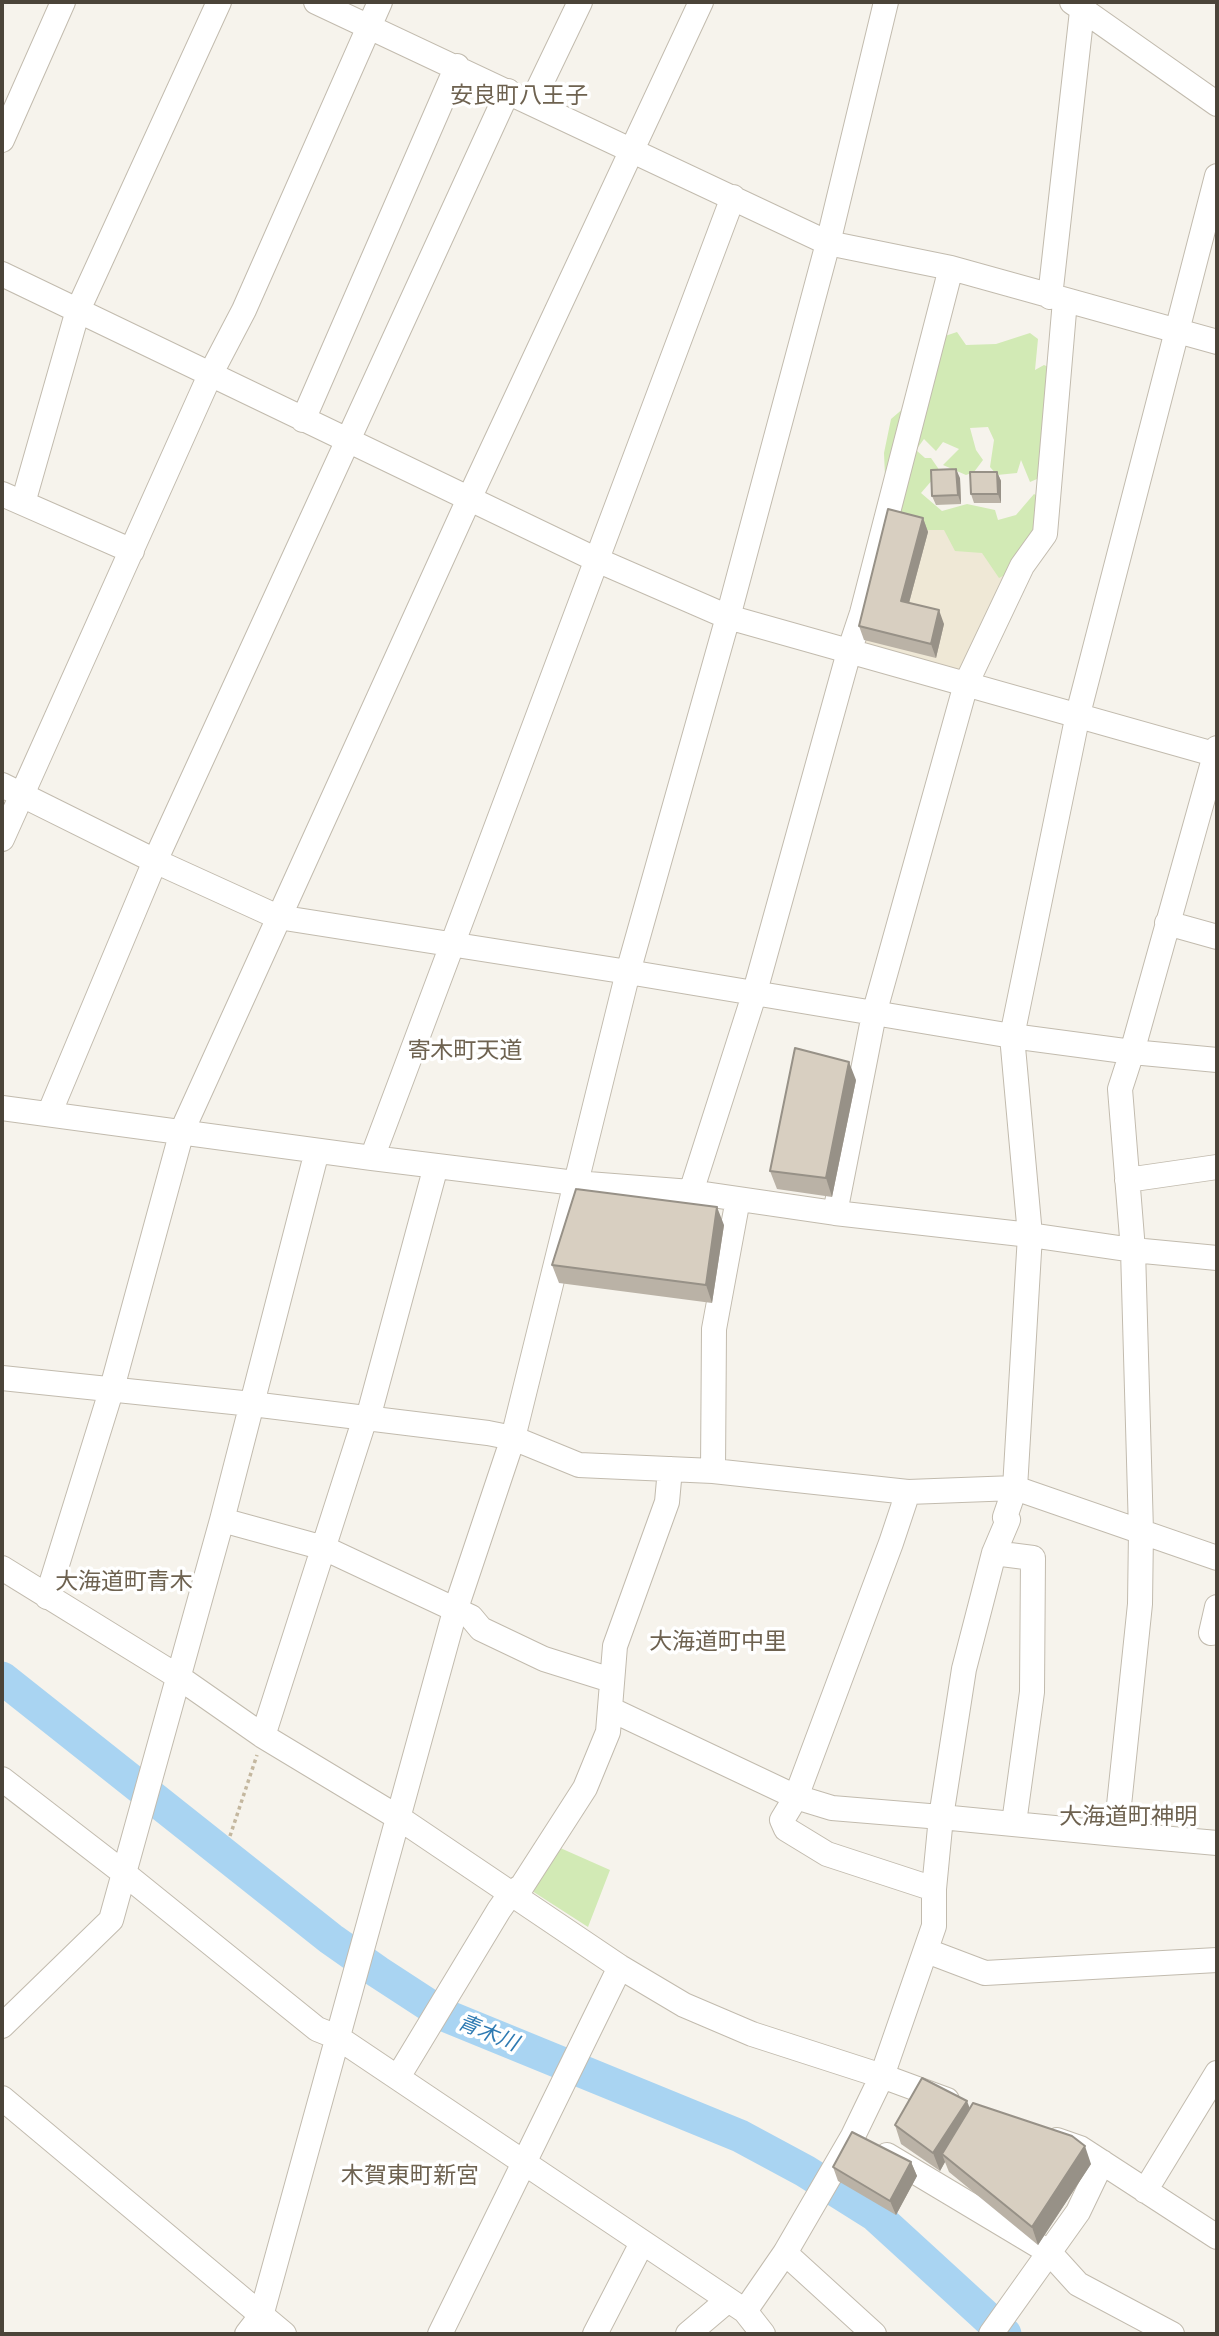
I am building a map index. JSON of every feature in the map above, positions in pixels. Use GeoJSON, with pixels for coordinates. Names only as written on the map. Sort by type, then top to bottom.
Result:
{"type":"FeatureCollection","features":[{"type":"Feature","properties":{"kind":"street"},"geometry":{"type":"LineString","coordinates":[[2,140],[63,2]]}},
{"type":"Feature","properties":{"kind":"street"},"geometry":{"type":"LineString","coordinates":[[132,551],[12,499],[78,310],[219,2]]}},
{"type":"Feature","properties":{"kind":"street"},"geometry":{"type":"LineString","coordinates":[[316,2],[457,66],[828,243],[951,268],[1217,342]]}},
{"type":"Feature","properties":{"kind":"street"},"geometry":{"type":"LineString","coordinates":[[2,839],[12,790],[132,551],[210,375],[244,310],[380,2]]}},
{"type":"Feature","properties":{"kind":"street"},"geometry":{"type":"LineString","coordinates":[[532,102],[580,2]]}},
{"type":"Feature","properties":{"kind":"street"},"geometry":{"type":"LineString","coordinates":[[47,1597],[112,1388],[182,1131],[470,499],[701,2]]}},
{"type":"Feature","properties":{"kind":"street"},"geometry":{"type":"LineString","coordinates":[[254,2325],[352,1989],[455,1611],[513,1438],[628,972],[728,617],[828,243],[886,2]]}},
{"type":"Feature","properties":{"kind":"street"},"geometry":{"type":"LineString","coordinates":[[1078,4],[1217,104]]}},
{"type":"Feature","properties":{"kind":"street"},"geometry":{"type":"LineString","coordinates":[[835,1213],[874,1014],[966,684],[1022,566],[1045,534],[1057,298],[1078,4]]}},
{"type":"Feature","properties":{"kind":"street"},"geometry":{"type":"LineString","coordinates":[[303,420],[457,66]]}},
{"type":"Feature","properties":{"kind":"street"},"geometry":{"type":"LineString","coordinates":[[49,1114],[155,861],[508,91]]}},
{"type":"Feature","properties":{"kind":"street"},"geometry":{"type":"LineString","coordinates":[[688,2334],[737,2305],[785,2253],[853,2136],[881,2076],[934,1926],[934,1889],[941,1817],[964,1669],[994,1553],[1008,1520],[1005,1517],[1015,1488],[1030,1235],[1012,1036],[1078,714],[1217,176]]}},
{"type":"Feature","properties":{"kind":"street"},"geometry":{"type":"LineString","coordinates":[[372,1158],[733,197]]}},
{"type":"Feature","properties":{"kind":"street"},"geometry":{"type":"LineString","coordinates":[[691,1192],[754,995],[862,612],[951,268]]}},
{"type":"Feature","properties":{"kind":"street"},"geometry":{"type":"LineString","coordinates":[[2,274],[597,560],[728,617],[1217,753],[1120,1089],[1133,1251],[1141,1531],[1140,1604],[1116,1834]]}},
{"type":"Feature","properties":{"kind":"street"},"geometry":{"type":"LineString","coordinates":[[12,790],[155,861],[278,917],[1012,1036],[1217,1060]]}},
{"type":"Feature","properties":{"kind":"street"},"geometry":{"type":"LineString","coordinates":[[1167,923],[1217,937]]}},
{"type":"Feature","properties":{"kind":"street"},"geometry":{"type":"LineString","coordinates":[[2,1108],[436,1166],[575,1183],[691,1192],[835,1213],[1030,1235],[1133,1251],[1217,1258]]}},
{"type":"Feature","properties":{"kind":"street"},"geometry":{"type":"LineString","coordinates":[[2,2026],[111,1920],[222,1520],[317,1151]]}},
{"type":"Feature","properties":{"kind":"street"},"geometry":{"type":"LineString","coordinates":[[263,1736],[366,1418],[436,1166]]}},
{"type":"Feature","properties":{"kind":"street"},"geometry":{"type":"LineString","coordinates":[[1127,1180],[1217,1167]]}},
{"type":"Feature","properties":{"kind":"street"},"geometry":{"type":"LineString","coordinates":[[713,1471],[714,1329],[738,1199]]}},
{"type":"Feature","properties":{"kind":"street"},"geometry":{"type":"LineString","coordinates":[[2,1378],[251,1404],[513,1438],[579,1465],[713,1471],[908,1492],[1015,1488],[1217,1558]]}},
{"type":"Feature","properties":{"kind":"street"},"geometry":{"type":"LineString","coordinates":[[398,2077],[511,1893],[522,1886],[585,1788],[608,1732],[615,1646],[667,1502],[670,1469]]}},
{"type":"Feature","properties":{"kind":"street"},"geometry":{"type":"LineString","coordinates":[[908,1492],[796,1797],[782,1820],[786,1829],[827,1854],[934,1889]]}},
{"type":"Feature","properties":{"kind":"street"},"geometry":{"type":"LineString","coordinates":[[222,1520],[324,1548],[471,1618],[481,1629],[544,1659],[611,1680]]}},
{"type":"Feature","properties":{"kind":"street"},"geometry":{"type":"LineString","coordinates":[[994,1553],[1033,1558],[1032,1692],[1014,1823]]}},
{"type":"Feature","properties":{"kind":"street"},"geometry":{"type":"LineString","coordinates":[[2,1568],[177,1676],[263,1736],[399,1818],[620,1967],[684,2005],[752,2034],[968,2108]]}},
{"type":"Feature","properties":{"kind":"street"},"geometry":{"type":"LineString","coordinates":[[1212,1633],[1217,1607]]}},
{"type":"Feature","properties":{"kind":"street"},"geometry":{"type":"LineString","coordinates":[[610,1709],[796,1797],[832,1808],[1217,1843]]}},
{"type":"Feature","properties":{"kind":"street"},"geometry":{"type":"LineString","coordinates":[[5,1787],[125,1874],[317,2029],[337,2037],[398,2077],[737,2305],[763,2334]]}},
{"type":"Feature","properties":{"kind":"street"},"geometry":{"type":"LineString","coordinates":[[927,1951],[985,1973],[1217,1959]]}},
{"type":"Feature","properties":{"kind":"street"},"geometry":{"type":"LineString","coordinates":[[440,2334],[620,1967]]}},
{"type":"Feature","properties":{"kind":"street"},"geometry":{"type":"LineString","coordinates":[[1145,2190],[1217,2073]]}},
{"type":"Feature","properties":{"kind":"street"},"geometry":{"type":"LineString","coordinates":[[2,2098],[254,2325],[284,2334]]}},
{"type":"Feature","properties":{"kind":"street"},"geometry":{"type":"LineString","coordinates":[[1030,2130],[1080,2148],[1217,2237]]}},
{"type":"Feature","properties":{"kind":"street"},"geometry":{"type":"LineString","coordinates":[[853,2136],[1049,2252],[1078,2284],[1172,2334]]}},
{"type":"Feature","properties":{"kind":"street"},"geometry":{"type":"LineString","coordinates":[[997,2325],[1078,2212],[1101,2162]]}},
{"type":"Feature","properties":{"kind":"street"},"geometry":{"type":"LineString","coordinates":[[595,2334],[642,2243]]}},
{"type":"Feature","properties":{"kind":"street"},"geometry":{"type":"LineString","coordinates":[[785,2253],[874,2334]]}},
{"type":"Feature","properties":{"kind":"path"},"geometry":{"type":"LineString","coordinates":[[230,1836],[263,1736]]}},
{"type":"Feature","properties":{"kind":"shaded area"},"geometry":{"type":"Polygon","coordinates":[[[889,509],[1034,549],[966,684],[849,652],[889,509]]]}},
{"type":"Feature","properties":{"kind":"green space"},"geometry":{"type":"Polygon","coordinates":[[[957,332],[966,345],[996,344],[1030,333],[1038,339],[1035,370],[1044,365],[1059,372],[1044,476],[1030,482],[1021,460],[1017,473],[997,475],[990,467],[994,440],[988,427],[970,428],[976,450],[983,460],[974,472],[966,475],[943,465],[959,449],[943,442],[936,451],[924,439],[916,450],[925,458],[931,458],[940,471],[921,493],[942,511],[967,504],[995,510],[998,520],[1016,515],[1034,494],[1044,500],[1022,566],[999,578],[982,553],[955,551],[944,530],[927,530],[913,520],[899,519],[885,476],[884,453],[891,419],[905,407],[933,340],[957,332]]]}},
{"type":"Feature","properties":{"kind":"green space"},"geometry":{"type":"Polygon","coordinates":[[[558,1847],[610,1870],[588,1927],[529,1889],[558,1847]]]}},
{"type":"Feature","properties":{"kind":"building"},"geometry":{"type":"Polygon","coordinates":[[[956,469],[958,495],[932,496],[931,470],[956,469]]]}},
{"type":"Feature","properties":{"kind":"building"},"geometry":{"type":"Polygon","coordinates":[[[970,472],[997,472],[998,494],[971,494],[970,472]]]}},
{"type":"Feature","properties":{"kind":"building"},"geometry":{"type":"Polygon","coordinates":[[[888,509],[923,518],[901,601],[939,610],[931,644],[859,626],[888,509]]]}},
{"type":"Feature","properties":{"kind":"building"},"geometry":{"type":"Polygon","coordinates":[[[795,1048],[849,1062],[826,1178],[770,1171],[795,1048]]]}},
{"type":"Feature","properties":{"kind":"building"},"geometry":{"type":"Polygon","coordinates":[[[576,1189],[717,1207],[706,1285],[552,1265],[576,1189]]]}},
{"type":"Feature","properties":{"kind":"building"},"geometry":{"type":"Polygon","coordinates":[[[922,2078],[967,2101],[933,2153],[895,2125],[922,2078]]]}},
{"type":"Feature","properties":{"kind":"building"},"geometry":{"type":"Polygon","coordinates":[[[973,2103],[1072,2136],[1085,2146],[1032,2227],[942,2154],[973,2103]]]}},
{"type":"Feature","properties":{"kind":"building"},"geometry":{"type":"Polygon","coordinates":[[[852,2132],[911,2162],[890,2201],[833,2167],[852,2132]]]}},
{"type":"Feature","properties":{"kind":"waterway","name":"青木川"},"geometry":{"type":"LineString","coordinates":[[2,1678],[331,1939],[378,1972],[444,2015],[740,2136],[805,2171],[875,2215],[1005,2334]]}},
{"type":"Feature","properties":{"kind":"district","name":"安良町八王子"},"geometry":{"type":"Point","coordinates":[519,96]}},
{"type":"Feature","properties":{"kind":"district","name":"寄木町天道"},"geometry":{"type":"Point","coordinates":[465,1051]}},
{"type":"Feature","properties":{"kind":"district","name":"大海道町青木"},"geometry":{"type":"Point","coordinates":[124,1582]}},
{"type":"Feature","properties":{"kind":"district","name":"大海道町中里"},"geometry":{"type":"Point","coordinates":[718,1642]}},
{"type":"Feature","properties":{"kind":"district","name":"大海道町神明"},"geometry":{"type":"Point","coordinates":[1128,1817]}},
{"type":"Feature","properties":{"kind":"district","name":"木賀東町新宮"},"geometry":{"type":"Point","coordinates":[410,2176]}}]}
